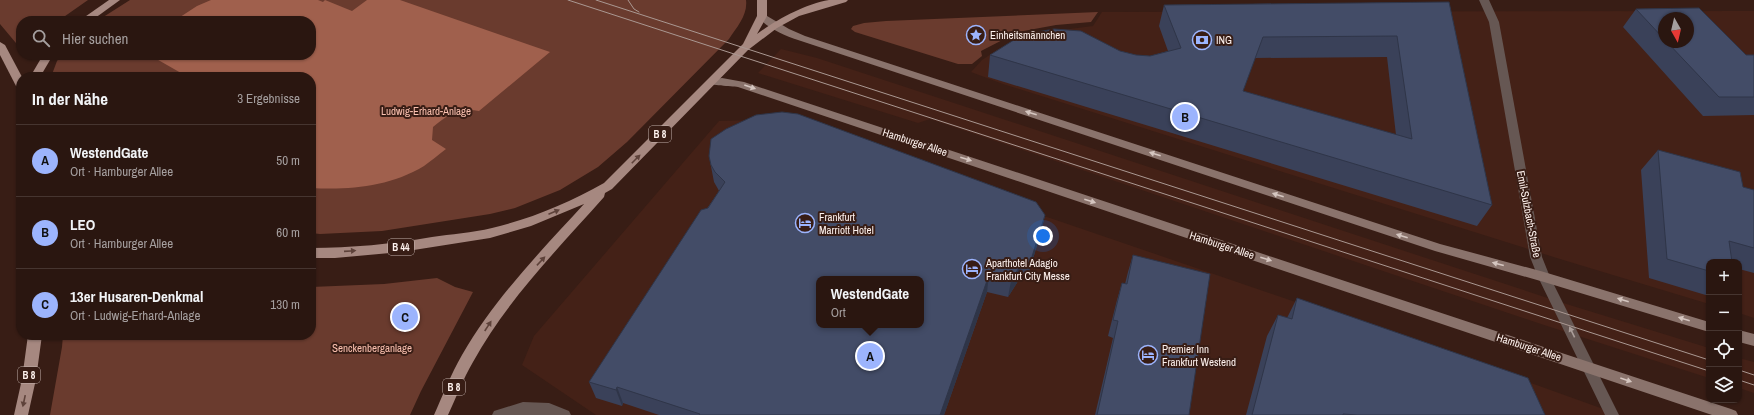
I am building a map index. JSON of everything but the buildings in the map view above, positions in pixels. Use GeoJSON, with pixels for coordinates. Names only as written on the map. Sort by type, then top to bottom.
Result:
{"type":"FeatureCollection","features":[{"type":"Feature","properties":{"kind":"main road"},"geometry":{"type":"LineString","coordinates":[[91,16],[115,0]]}},
{"type":"Feature","properties":{"kind":"main road"},"geometry":{"type":"LineString","coordinates":[[744,48],[762,16],[762,0]]}},
{"type":"Feature","properties":{"kind":"main road","name":"B 8"},"geometry":{"type":"LineString","coordinates":[[441,415],[467,359],[494,317],[522,281],[608,186],[744,48],[774,26],[796,14],[832,2],[843,0]]}},
{"type":"Feature","properties":{"kind":"main road"},"geometry":{"type":"LineString","coordinates":[[0,45],[16,76]]}},
{"type":"Feature","properties":{"kind":"main road"},"geometry":{"type":"LineString","coordinates":[[38,72],[45,60]]}},
{"type":"Feature","properties":{"kind":"main road","name":"B 44"},"geometry":{"type":"LineString","coordinates":[[316,253],[336,253],[401,247],[490,233],[527,223],[591,196],[608,186]]}},
{"type":"Feature","properties":{"kind":"main road","name":"B 8"},"geometry":{"type":"LineString","coordinates":[[21,415],[29,379],[34,340]]}},
{"type":"Feature","properties":{"kind":"street","name":"Emil-Sulzbach-Straße"},"geometry":{"type":"LineString","coordinates":[[1484,0],[1494,22],[1535,251],[1544,277],[1612,415]]}},
{"type":"Feature","properties":{"kind":"street"},"geometry":{"type":"LineString","coordinates":[[762,16],[774,26],[802,39],[829,46],[1439,248],[1544,277],[1706,326]]}},
{"type":"Feature","properties":{"kind":"street","name":"Hamburger Allee"},"geometry":{"type":"LineString","coordinates":[[712,82],[731,81],[1731,415]]}},
{"type":"Feature","properties":{"kind":"street"},"geometry":{"type":"LineString","coordinates":[[1742,337],[1754,340]]}},
{"type":"Feature","properties":{"kind":"street"},"geometry":{"type":"LineString","coordinates":[[499,415],[528,408],[545,408],[564,415]]}},
{"type":"Feature","properties":{"kind":"shaded area"},"geometry":{"type":"Polygon","coordinates":[[[211,0],[318,0],[323,2],[325,0],[352,11],[367,0],[400,0],[550,52],[479,111],[466,110],[454,113],[433,127],[432,140],[446,149],[424,166],[397,179],[369,186],[316,188],[316,72],[179,72],[158,60],[316,60],[316,16],[182,16],[197,6],[211,0]]]}},
{"type":"Feature","properties":{"kind":"shaded area"},"geometry":{"type":"Polygon","coordinates":[[[1754,11],[1754,318],[1742,314],[1742,259],[1706,259],[1706,303],[1560,259],[1003,84],[971,72],[982,60],[1000,48],[1054,31],[1093,26],[1102,12],[1754,11]]]}},
{"type":"Feature","properties":{"kind":"shaded area"},"geometry":{"type":"Polygon","coordinates":[[[781,49],[817,58],[1560,302],[1706,347],[1706,377],[1541,324],[930,119],[918,123],[758,73],[781,49]]]}},
{"type":"Feature","properties":{"kind":"shaded area"},"geometry":{"type":"Polygon","coordinates":[[[755,120],[1053,219],[1506,374],[1620,415],[596,415],[522,365],[534,336],[719,121],[755,120]]]}},
{"type":"Feature","properties":{"kind":"shaded area"},"geometry":{"type":"Polygon","coordinates":[[[1742,359],[1754,362],[1754,393],[1742,389],[1742,359]]]}},
{"type":"Feature","properties":{"kind":"green space"},"geometry":{"type":"Polygon","coordinates":[[[0,0],[88,0],[65,16],[16,16],[16,43],[0,24],[0,0]]]}},
{"type":"Feature","properties":{"kind":"green space","name":"Ludwig-Erhard-Anlage"},"geometry":{"type":"Polygon","coordinates":[[[130,0],[746,0],[744,16],[729,39],[627,142],[598,167],[560,190],[515,208],[490,214],[382,231],[320,234],[316,234],[316,72],[53,72],[58,60],[316,60],[316,16],[105,16],[130,0]]]}},
{"type":"Feature","properties":{"kind":"green space"},"geometry":{"type":"Polygon","coordinates":[[[1098,12],[1091,22],[1056,25],[1018,32],[981,51],[982,56],[972,64],[958,64],[855,32],[851,29],[853,26],[864,23],[886,21],[1098,12]]]}},
{"type":"Feature","properties":{"kind":"green space","name":"Senckenberganlage"},"geometry":{"type":"Polygon","coordinates":[[[437,278],[455,287],[473,292],[410,415],[50,415],[63,340],[316,340],[316,287],[384,284],[437,278]]]}},
{"type":"Feature","properties":{"kind":"tram line"},"geometry":{"type":"LineString","coordinates":[[568,0],[1706,370]]}},
{"type":"Feature","properties":{"kind":"tram line"},"geometry":{"type":"LineString","coordinates":[[596,0],[1706,359]]}},
{"type":"Feature","properties":{"kind":"tram line"},"geometry":{"type":"LineString","coordinates":[[628,0],[634,9],[639,12]]}},
{"type":"Feature","properties":{"kind":"tram line"},"geometry":{"type":"LineString","coordinates":[[1742,371],[1754,375]]}},
{"type":"Feature","properties":{"kind":"tram line"},"geometry":{"type":"LineString","coordinates":[[1742,381],[1754,385]]}},
{"type":"Feature","properties":{"kind":"place","name":"Einheitsmännchen"},"geometry":{"type":"Point","coordinates":[976,35]}},
{"type":"Feature","properties":{"kind":"place","name":"ING"},"geometry":{"type":"Point","coordinates":[1202,40]}},
{"type":"Feature","properties":{"kind":"place","name":"LEO"},"geometry":{"type":"Point","coordinates":[1185,117]}},
{"type":"Feature","properties":{"kind":"place","name":"Frankfurt Marriott Hotel"},"geometry":{"type":"Point","coordinates":[805,223]}},
{"type":"Feature","properties":{"kind":"place","name":"Aparthotel Adagio Frankfurt City Messe"},"geometry":{"type":"Point","coordinates":[972,269]}},
{"type":"Feature","properties":{"kind":"place","name":"13er Husaren-Denkmal"},"geometry":{"type":"Point","coordinates":[405,317]}},
{"type":"Feature","properties":{"kind":"place","name":"Premier Inn Frankfurt Westend"},"geometry":{"type":"Point","coordinates":[1148,355]}},
{"type":"Feature","properties":{"kind":"place","name":"WestendGate"},"geometry":{"type":"Point","coordinates":[870,356]}}]}
